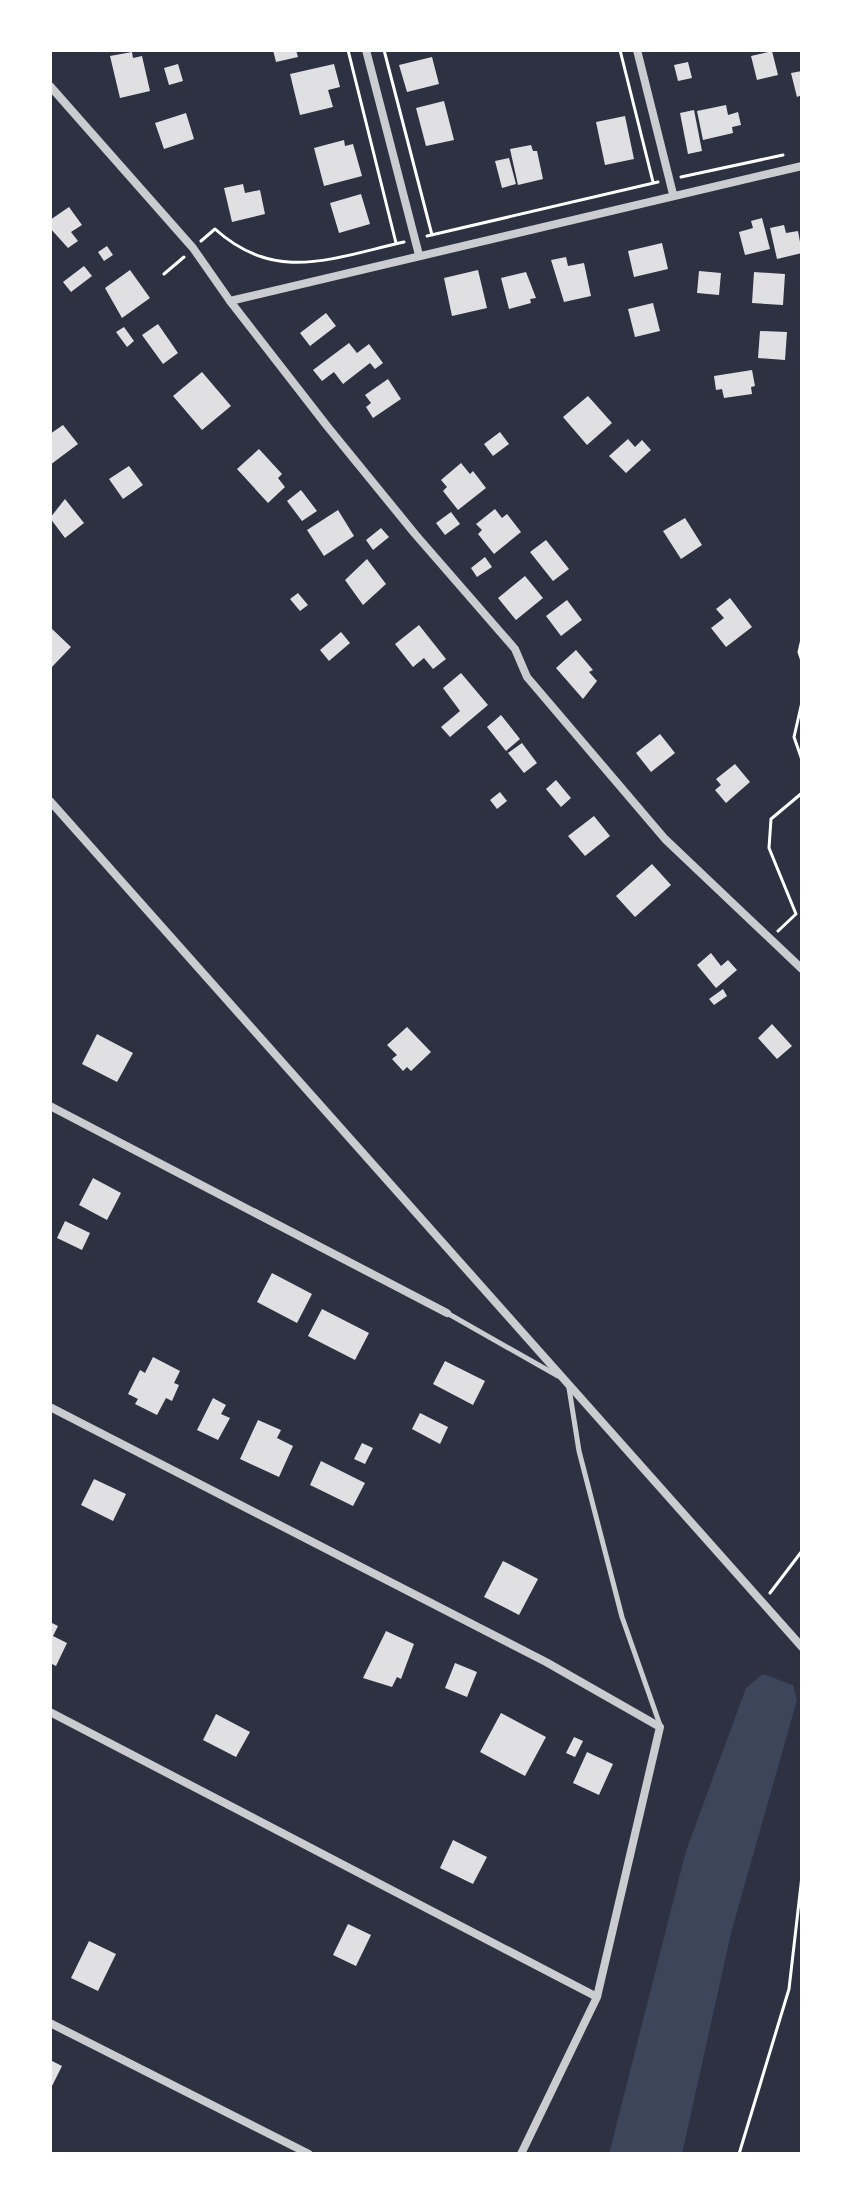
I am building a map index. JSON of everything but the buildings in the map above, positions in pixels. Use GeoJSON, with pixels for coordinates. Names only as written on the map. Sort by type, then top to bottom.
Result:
{"type":"FeatureCollection","features":[{"type":"Feature","properties":{"kind":"street"},"geometry":{"type":"LineString","coordinates":[[366,50],[419,255]]}},
{"type":"Feature","properties":{"kind":"street"},"geometry":{"type":"LineString","coordinates":[[637,50],[673,194]]}},
{"type":"Feature","properties":{"kind":"street"},"geometry":{"type":"LineString","coordinates":[[50,86],[193,248],[230,301],[415,534],[515,649],[527,677],[665,839],[802,969]]}},
{"type":"Feature","properties":{"kind":"street"},"geometry":{"type":"LineString","coordinates":[[230,301],[802,166]]}},
{"type":"Feature","properties":{"kind":"street"},"geometry":{"type":"LineString","coordinates":[[50,801],[802,1647]]}},
{"type":"Feature","properties":{"kind":"street"},"geometry":{"type":"LineString","coordinates":[[50,1106],[447,1313]]}},
{"type":"Feature","properties":{"kind":"street"},"geometry":{"type":"LineString","coordinates":[[50,1407],[546,1662],[660,1727],[597,1997],[521,2154]]}},
{"type":"Feature","properties":{"kind":"street"},"geometry":{"type":"LineString","coordinates":[[50,1712],[597,1997]]}},
{"type":"Feature","properties":{"kind":"street"},"geometry":{"type":"LineString","coordinates":[[50,2023],[309,2154]]}},
{"type":"Feature","properties":{"kind":"lane"},"geometry":{"type":"LineString","coordinates":[[447,1313],[568,1382],[579,1451],[622,1617],[660,1727]]}},
{"type":"Feature","properties":{"kind":"path"},"geometry":{"type":"LineString","coordinates":[[348,50],[396,243]]}},
{"type":"Feature","properties":{"kind":"path"},"geometry":{"type":"LineString","coordinates":[[384,50],[432,235]]}},
{"type":"Feature","properties":{"kind":"path"},"geometry":{"type":"LineString","coordinates":[[620,50],[653,183]]}},
{"type":"Feature","properties":{"kind":"path"},"geometry":{"type":"LineString","coordinates":[[164,274],[215,229],[237,249],[295,265],[787,154]]}},
{"type":"Feature","properties":{"kind":"path"},"geometry":{"type":"LineString","coordinates":[[802,639],[799,652],[802,661]]}},
{"type":"Feature","properties":{"kind":"path"},"geometry":{"type":"LineString","coordinates":[[802,702],[794,737],[802,760]]}},
{"type":"Feature","properties":{"kind":"path"},"geometry":{"type":"LineString","coordinates":[[770,938],[796,914],[769,848],[771,819],[802,793]]}},
{"type":"Feature","properties":{"kind":"path"},"geometry":{"type":"LineString","coordinates":[[763,1602],[802,1551]]}},
{"type":"Feature","properties":{"kind":"path"},"geometry":{"type":"LineString","coordinates":[[739,2154],[789,1989],[802,1876]]}},
{"type":"Feature","properties":{"kind":"shaded area"},"geometry":{"type":"Polygon","coordinates":[[[763,1674],[793,1685],[797,1700],[731,1933],[682,2154],[609,2154],[686,1851],[746,1688],[763,1674]]]}}]}
